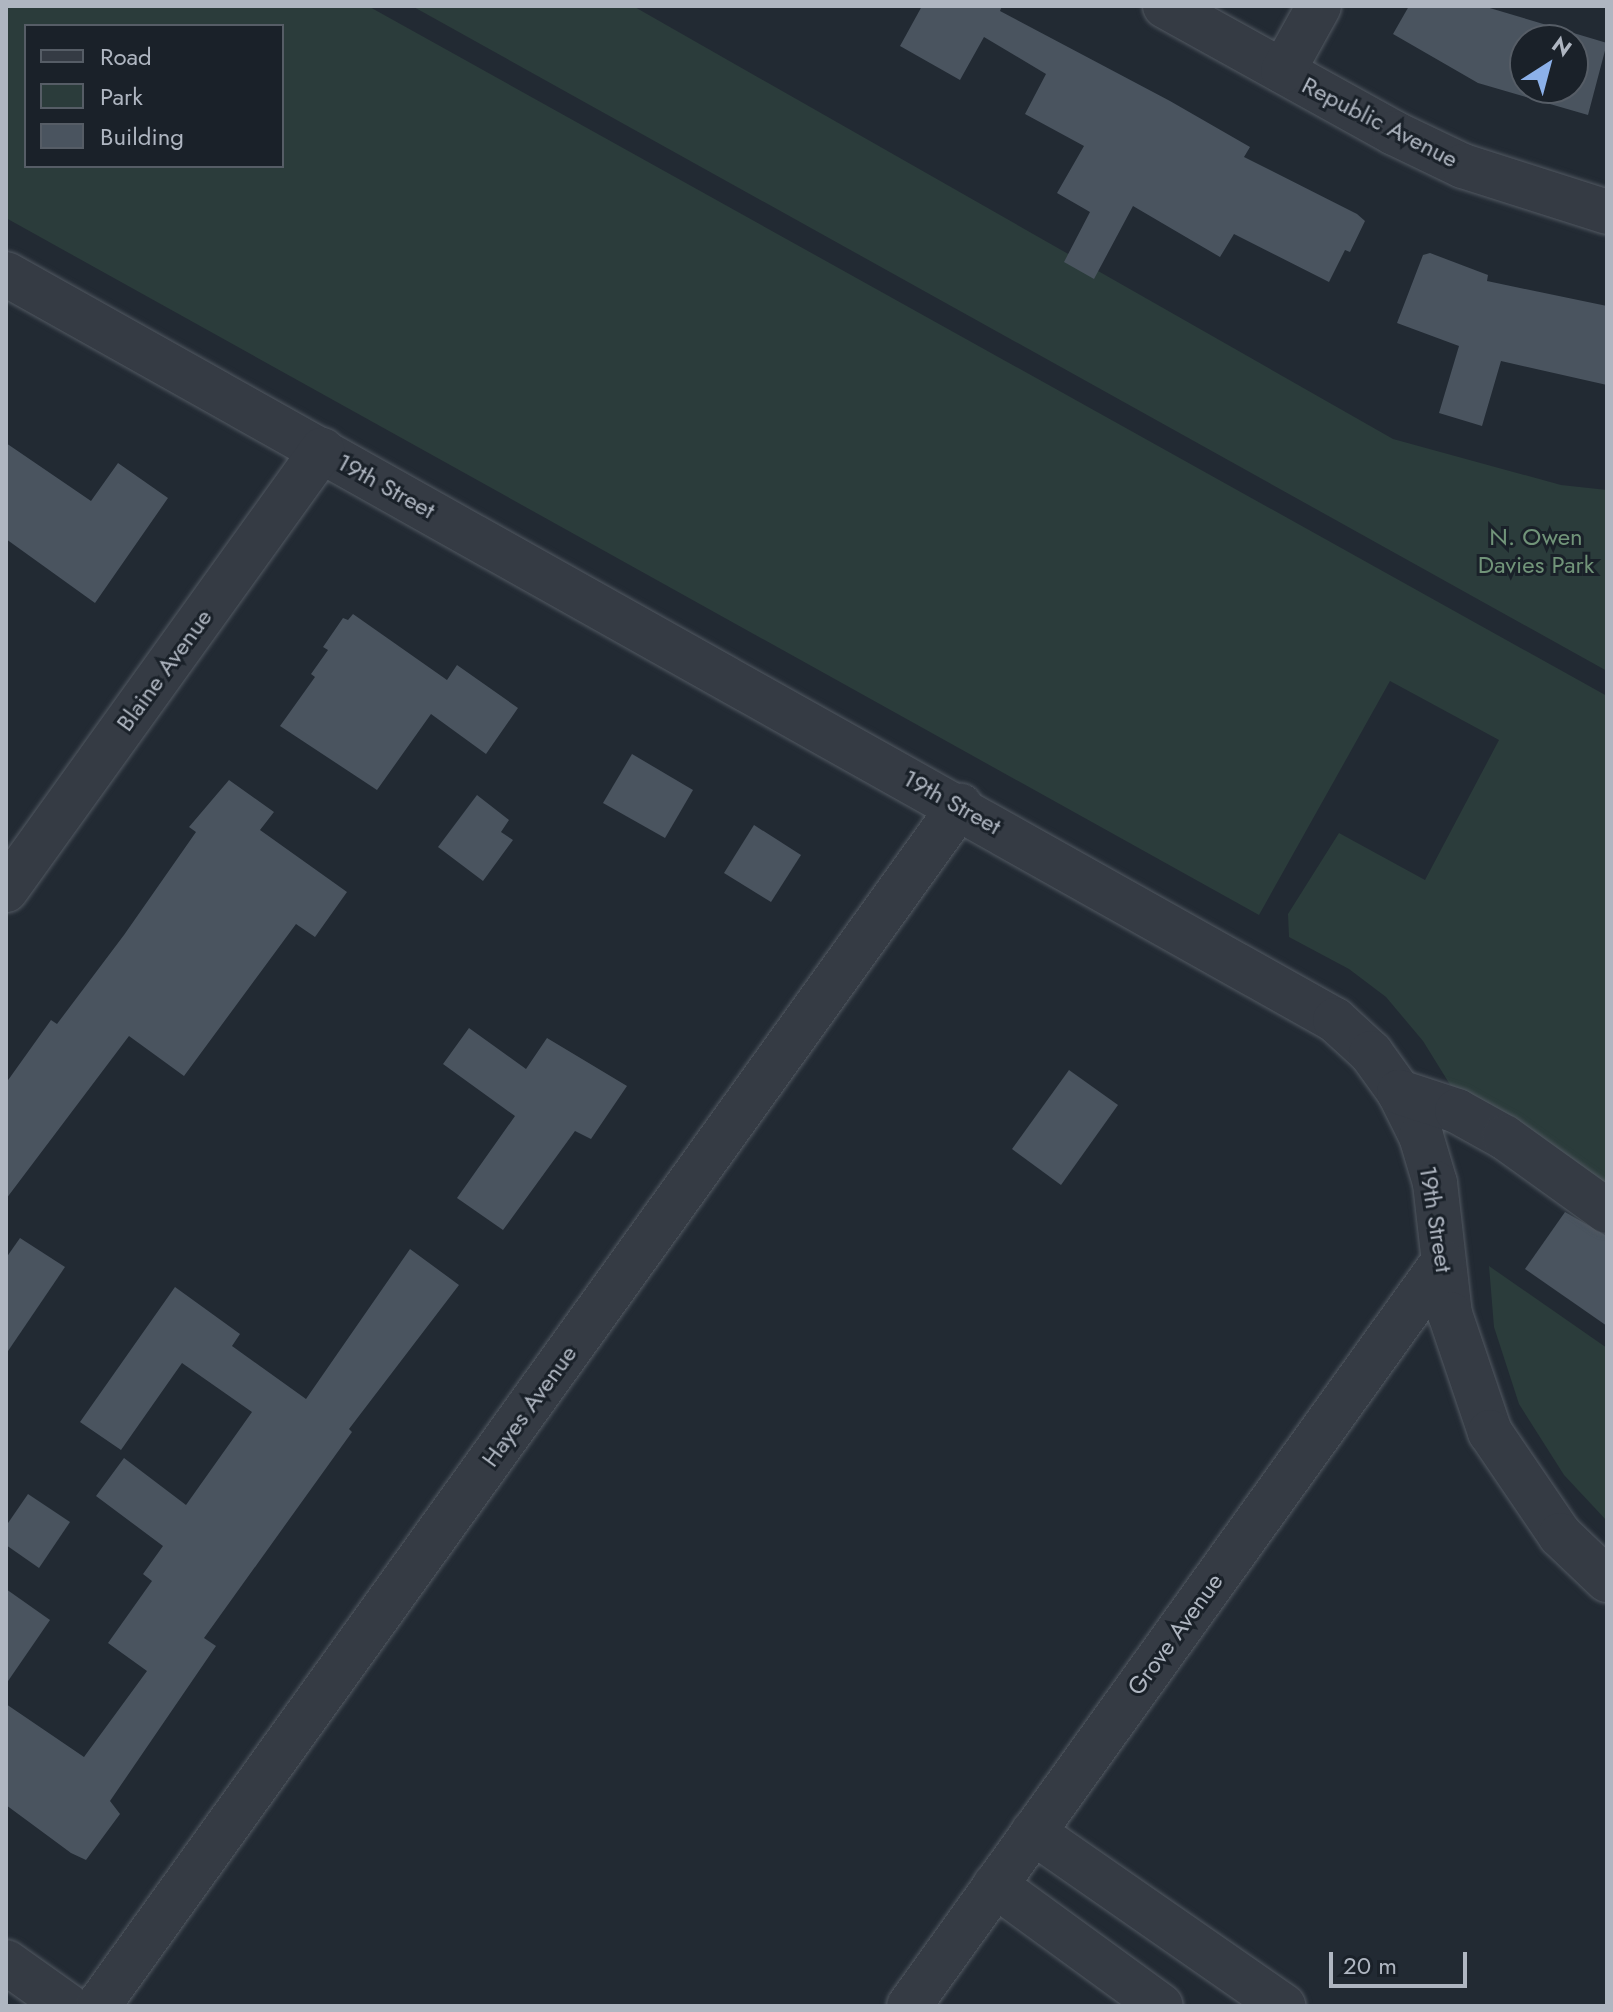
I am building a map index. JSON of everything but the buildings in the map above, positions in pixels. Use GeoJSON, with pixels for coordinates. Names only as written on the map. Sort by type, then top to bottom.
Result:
{"type":"FeatureCollection","features":[{"type":"Feature","properties":{"kind":"street","name":"Republic Avenue"},"geometry":{"type":"LineString","coordinates":[[1165,6],[1463,166],[1607,212]]}},
{"type":"Feature","properties":{"kind":"street"},"geometry":{"type":"LineString","coordinates":[[1283,71],[1319,6]]}},
{"type":"Feature","properties":{"kind":"street","name":"19th Street"},"geometry":{"type":"LineString","coordinates":[[6,274],[1297,994],[1371,1053],[1399,1092],[1435,1183],[1443,1262],[1460,1354],[1490,1432],[1560,1535],[1607,1580]]}},
{"type":"Feature","properties":{"kind":"street","name":"Blaine Avenue"},"geometry":{"type":"LineString","coordinates":[[6,890],[322,450]]}},
{"type":"Feature","properties":{"kind":"street","name":"Hayes Avenue"},"geometry":{"type":"LineString","coordinates":[[98,2006],[960,806]]}},
{"type":"Feature","properties":{"kind":"street"},"geometry":{"type":"LineString","coordinates":[[1399,1092],[1457,1111],[1504,1137],[1607,1211]]}},
{"type":"Feature","properties":{"kind":"street","name":"Grove Avenue"},"geometry":{"type":"LineString","coordinates":[[909,2006],[1443,1262]]}},
{"type":"Feature","properties":{"kind":"street"},"geometry":{"type":"LineString","coordinates":[[1033,1832],[1283,2006]]}},
{"type":"Feature","properties":{"kind":"street"},"geometry":{"type":"LineString","coordinates":[[995,1885],[1161,2006]]}},
{"type":"Feature","properties":{"kind":"street"},"geometry":{"type":"LineString","coordinates":[[6,1962],[68,2006]]}},
{"type":"Feature","properties":{"kind":"green space"},"geometry":{"type":"Polygon","coordinates":[[[6,6],[368,6],[1607,696],[1607,1193],[1454,1091],[1423,1041],[1386,997],[1349,969],[1289,937],[1288,914],[1339,833],[1425,880],[1499,740],[1390,681],[1259,915],[6,218],[6,6]]]}},
{"type":"Feature","properties":{"kind":"green space","name":"N. Owen Davies Park"},"geometry":{"type":"Polygon","coordinates":[[[412,6],[633,6],[1393,439],[1561,485],[1607,490],[1607,671],[412,6]]]}},
{"type":"Feature","properties":{"kind":"green space"},"geometry":{"type":"Polygon","coordinates":[[[1489,1266],[1607,1348],[1607,1521],[1564,1475],[1519,1404],[1494,1327],[1489,1266]]]}}]}
